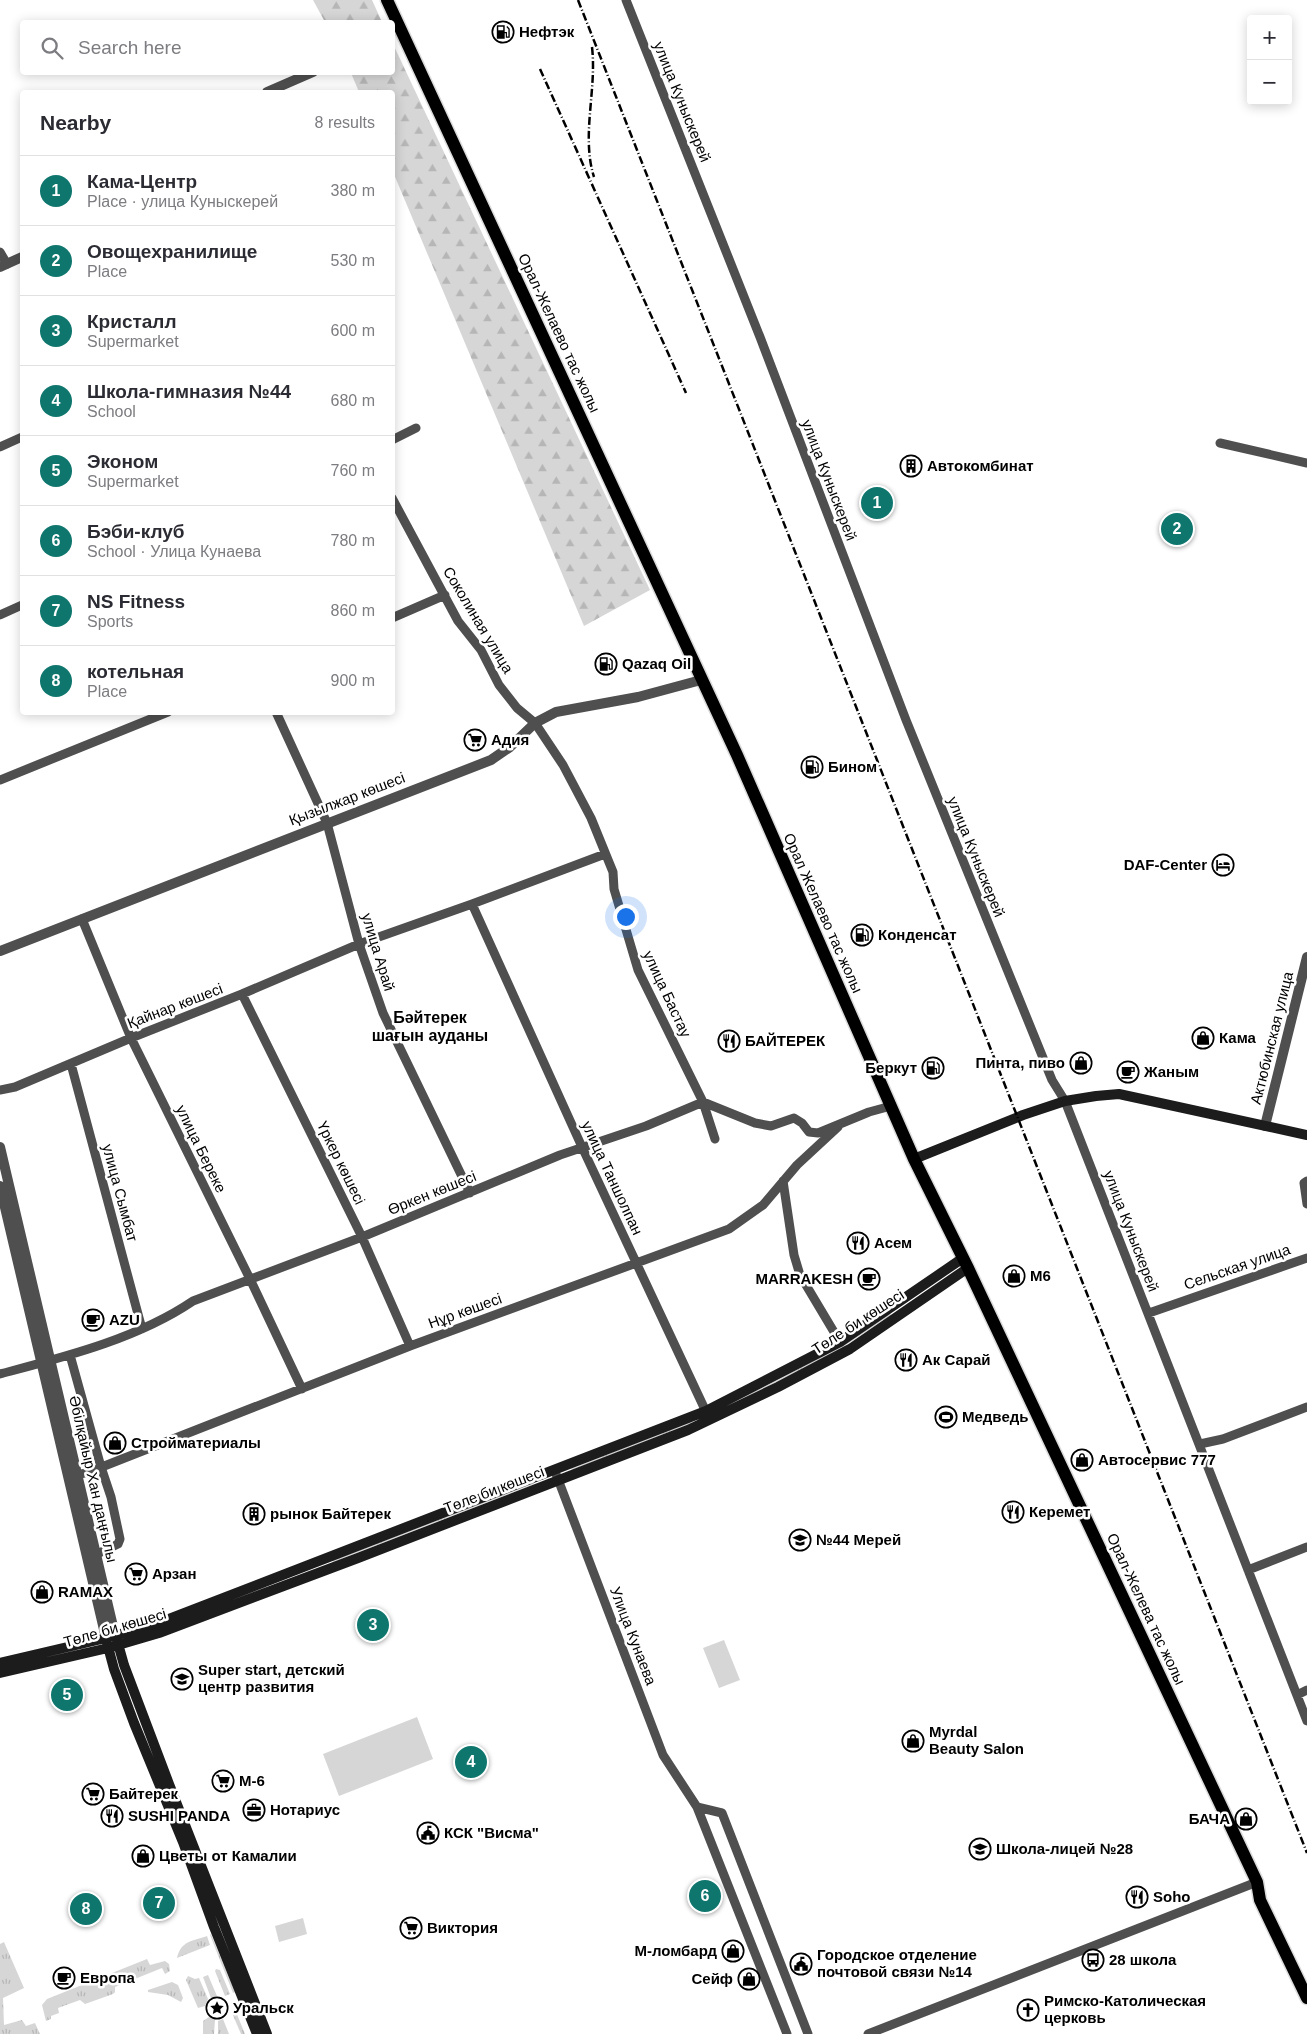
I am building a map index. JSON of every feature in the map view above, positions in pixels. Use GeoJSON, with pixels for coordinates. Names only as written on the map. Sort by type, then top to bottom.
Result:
{"type":"FeatureCollection","features":[{"type":"Feature","properties":{"kind":"main road","name":"Орал-Желаево тас жолы"},"geometry":{"type":"LineString","coordinates":[[387,0],[393,20]]}},
{"type":"Feature","properties":{"kind":"main road","name":"Орал-Желаево тас жолы"},"geometry":{"type":"LineString","coordinates":[[397,33],[701,680]]}},
{"type":"Feature","properties":{"kind":"main road","name":"Орал Желаево тас жолы"},"geometry":{"type":"LineString","coordinates":[[701,680],[737,755],[780,857],[914,1159]]}},
{"type":"Feature","properties":{"kind":"main road"},"geometry":{"type":"LineString","coordinates":[[966,1262],[914,1159],[1022,1116],[1065,1101],[1119,1094],[1307,1135]]}},
{"type":"Feature","properties":{"kind":"main road","name":"Төле би көшесі"},"geometry":{"type":"LineString","coordinates":[[0,1673],[112,1641],[555,1470],[708,1415],[840,1342],[966,1262]]}},
{"type":"Feature","properties":{"kind":"main road","name":"Төле би көшесі"},"geometry":{"type":"LineString","coordinates":[[0,1663],[159,1633],[559,1480],[708,1415],[778,1387],[850,1349],[966,1262]]}},
{"type":"Feature","properties":{"kind":"main road","name":"Орал-Желева тас жолы"},"geometry":{"type":"LineString","coordinates":[[966,1262],[1257,1882]]}},
{"type":"Feature","properties":{"kind":"main road","name":"Әбілқайыр Хан даңғылы"},"geometry":{"type":"LineString","coordinates":[[112,1641],[134,1723],[181,1837],[256,2034]]}},
{"type":"Feature","properties":{"kind":"main road","name":"Әбілқайыр Хан даңғылы"},"geometry":{"type":"LineString","coordinates":[[112,1641],[124,1665],[267,2034]]}},
{"type":"Feature","properties":{"kind":"main road"},"geometry":{"type":"LineString","coordinates":[[1257,1882],[1260,1900],[1307,1998]]}},
{"type":"Feature","properties":{"kind":"street","name":"улица Куныскерей"},"geometry":{"type":"LineString","coordinates":[[626,0],[760,337],[906,720],[1052,1080],[1065,1101],[1307,1721]]}},
{"type":"Feature","properties":{"kind":"street"},"geometry":{"type":"LineString","coordinates":[[272,90],[306,75]]}},
{"type":"Feature","properties":{"kind":"street"},"geometry":{"type":"LineString","coordinates":[[0,252],[3,266],[20,258]]}},
{"type":"Feature","properties":{"kind":"street"},"geometry":{"type":"LineString","coordinates":[[395,438],[416,428]]}},
{"type":"Feature","properties":{"kind":"street"},"geometry":{"type":"LineString","coordinates":[[0,447],[20,437]]}},
{"type":"Feature","properties":{"kind":"street"},"geometry":{"type":"LineString","coordinates":[[1220,443],[1307,463]]}},
{"type":"Feature","properties":{"kind":"street","name":"Соколиная улица"},"geometry":{"type":"LineString","coordinates":[[395,503],[458,621],[481,650],[499,686],[517,708],[535,723]]}},
{"type":"Feature","properties":{"kind":"street"},"geometry":{"type":"LineString","coordinates":[[395,617],[445,595]]}},
{"type":"Feature","properties":{"kind":"street"},"geometry":{"type":"LineString","coordinates":[[0,615],[20,606]]}},
{"type":"Feature","properties":{"kind":"street","name":"Қызылжар көшесі"},"geometry":{"type":"LineString","coordinates":[[0,951],[327,822],[491,760],[510,747],[535,723],[556,712],[638,697],[701,680]]}},
{"type":"Feature","properties":{"kind":"street"},"geometry":{"type":"LineString","coordinates":[[0,780],[161,715]]}},
{"type":"Feature","properties":{"kind":"street","name":"улица Арай"},"geometry":{"type":"LineString","coordinates":[[277,715],[327,822],[359,944],[383,1013],[470,1192]]}},
{"type":"Feature","properties":{"kind":"street","name":"улица Бастау"},"geometry":{"type":"LineString","coordinates":[[535,723],[563,765],[591,818],[613,872],[614,889],[638,970],[703,1102],[716,1140]]}},
{"type":"Feature","properties":{"kind":"street","name":"Қайнар көшесі"},"geometry":{"type":"LineString","coordinates":[[0,1090],[15,1087],[72,1064],[359,944],[605,854]]}},
{"type":"Feature","properties":{"kind":"street","name":"улица Таншолпан"},"geometry":{"type":"LineString","coordinates":[[472,904],[582,1146],[708,1415]]}},
{"type":"Feature","properties":{"kind":"street","name":"улица Береке"},"geometry":{"type":"LineString","coordinates":[[82,919],[131,1038],[250,1278],[302,1389]]}},
{"type":"Feature","properties":{"kind":"street","name":"Актюбинская улица"},"geometry":{"type":"LineString","coordinates":[[1264,1126],[1307,957]]}},
{"type":"Feature","properties":{"kind":"street","name":"Үркер көшесі"},"geometry":{"type":"LineString","coordinates":[[242,994],[362,1237],[410,1346]]}},
{"type":"Feature","properties":{"kind":"street","name":"улица Сымбат"},"geometry":{"type":"LineString","coordinates":[[72,1064],[142,1329]]}},
{"type":"Feature","properties":{"kind":"street"},"geometry":{"type":"LineString","coordinates":[[703,1102],[755,1123],[770,1126],[794,1118],[802,1123],[809,1132],[818,1133],[843,1121],[891,1106]]}},
{"type":"Feature","properties":{"kind":"street","name":"Өркен көшесі"},"geometry":{"type":"LineString","coordinates":[[0,1374],[70,1355],[142,1329],[177,1312],[193,1301],[362,1237],[582,1146],[646,1126],[703,1102]]}},
{"type":"Feature","properties":{"kind":"street","name":"Нұр көшесі"},"geometry":{"type":"LineString","coordinates":[[77,1475],[410,1346],[729,1229],[763,1205],[783,1181],[843,1121]]}},
{"type":"Feature","properties":{"kind":"street","name":"Әбілқайыр Хан даңғылы"},"geometry":{"type":"LineString","coordinates":[[0,1147],[45,1361],[65,1469],[112,1641]]}},
{"type":"Feature","properties":{"kind":"street"},"geometry":{"type":"LineString","coordinates":[[783,1181],[794,1255],[800,1275],[840,1342]]}},
{"type":"Feature","properties":{"kind":"street"},"geometry":{"type":"LineString","coordinates":[[1307,1181],[1304,1183],[1307,1204]]}},
{"type":"Feature","properties":{"kind":"street","name":"Әбілқайыр Хан даңғылы"},"geometry":{"type":"LineString","coordinates":[[0,1186],[45,1361],[77,1475],[96,1556],[112,1641]]}},
{"type":"Feature","properties":{"kind":"street","name":"Сельская улица"},"geometry":{"type":"LineString","coordinates":[[1149,1313],[1307,1258]]}},
{"type":"Feature","properties":{"kind":"street"},"geometry":{"type":"LineString","coordinates":[[70,1355],[111,1497],[120,1539],[118,1544],[96,1556]]}},
{"type":"Feature","properties":{"kind":"street"},"geometry":{"type":"LineString","coordinates":[[1200,1444],[1223,1439],[1307,1407]]}},
{"type":"Feature","properties":{"kind":"street"},"geometry":{"type":"LineString","coordinates":[[65,1469],[77,1475]]}},
{"type":"Feature","properties":{"kind":"street","name":"Улица Кунаева"},"geometry":{"type":"LineString","coordinates":[[555,1470],[663,1754],[697,1807],[787,2034]]}},
{"type":"Feature","properties":{"kind":"street"},"geometry":{"type":"LineString","coordinates":[[1248,1570],[1307,1547]]}},
{"type":"Feature","properties":{"kind":"street"},"geometry":{"type":"LineString","coordinates":[[1297,1695],[1307,1690]]}},
{"type":"Feature","properties":{"kind":"street"},"geometry":{"type":"LineString","coordinates":[[697,1807],[722,1813],[808,2034]]}},
{"type":"Feature","properties":{"kind":"street"},"geometry":{"type":"LineString","coordinates":[[868,2034],[1257,1882]]}},
{"type":"Feature","properties":{"kind":"green space"},"geometry":{"type":"Polygon","coordinates":[[[313,0],[372,0],[381,20],[324,20],[313,0]]]}},
{"type":"Feature","properties":{"kind":"green space"},"geometry":{"type":"Polygon","coordinates":[[[395,48],[650,590],[584,626],[395,177],[395,90],[358,90],[352,75],[395,75],[395,48]]]}},
{"type":"Feature","properties":{"kind":"green space"},"geometry":{"type":"Polygon","coordinates":[[[890,1313],[891,1315],[843,1347],[777,1383],[720,1410],[719,1408],[776,1381],[841,1346],[890,1313]]]}},
{"type":"Feature","properties":{"kind":"green space"},"geometry":{"type":"Polygon","coordinates":[[[691,1421],[692,1423],[571,1469],[691,1421]]]}},
{"type":"Feature","properties":{"kind":"green space"},"geometry":{"type":"Polygon","coordinates":[[[533,1482],[534,1484],[333,1562],[332,1560],[533,1482]]]}},
{"type":"Feature","properties":{"kind":"green space"},"geometry":{"type":"Polygon","coordinates":[[[724,1640],[740,1680],[719,1688],[703,1648],[724,1640]]]}},
{"type":"Feature","properties":{"kind":"green space"},"geometry":{"type":"Polygon","coordinates":[[[417,1717],[433,1759],[339,1796],[323,1754],[417,1717]]]}},
{"type":"Feature","properties":{"kind":"green space"},"geometry":{"type":"Polygon","coordinates":[[[303,1918],[307,1934],[279,1942],[275,1926],[303,1918]]]}},
{"type":"Feature","properties":{"kind":"green space"},"geometry":{"type":"Polygon","coordinates":[[[210,1935],[235,1992],[233,1993],[210,1935]]]}},
{"type":"Feature","properties":{"kind":"green space"},"geometry":{"type":"Polygon","coordinates":[[[207,1936],[210,1945],[177,1958],[184,1945],[207,1936]]]}},
{"type":"Feature","properties":{"kind":"green space"},"geometry":{"type":"Polygon","coordinates":[[[4,1942],[24,1988],[3,1998],[4,2025],[22,2020],[26,2026],[35,2023],[40,2034],[0,2034],[0,1944],[4,1942]]]}},
{"type":"Feature","properties":{"kind":"green space"},"geometry":{"type":"Polygon","coordinates":[[[147,1959],[150,1965],[165,1961],[169,1964],[170,1971],[165,1974],[162,1968],[115,1987],[113,1994],[85,2004],[80,2000],[58,2008],[59,2013],[51,2016],[51,2019],[46,2021],[42,2005],[47,1999],[147,1959]]]}},
{"type":"Feature","properties":{"kind":"green space"},"geometry":{"type":"Polygon","coordinates":[[[216,1969],[220,1970],[230,1994],[225,1996],[215,1971],[216,1969]]]}},
{"type":"Feature","properties":{"kind":"green space"},"geometry":{"type":"Polygon","coordinates":[[[208,1975],[217,1996],[211,1998],[203,1977],[208,1975]]]}},
{"type":"Feature","properties":{"kind":"green space"},"geometry":{"type":"Polygon","coordinates":[[[188,1976],[195,1979],[199,1978],[208,1999],[205,2006],[198,2008],[186,1980],[188,1976]]]}},
{"type":"Feature","properties":{"kind":"green space"},"geometry":{"type":"Polygon","coordinates":[[[172,1982],[178,1985],[183,1998],[181,2002],[168,1995],[148,1992],[148,1990],[172,1982]]]}},
{"type":"Feature","properties":{"kind":"green space"},"geometry":{"type":"Polygon","coordinates":[[[234,2010],[245,2034],[241,2034],[232,2013],[234,2010]]]}},
{"type":"Feature","properties":{"kind":"green space"},"geometry":{"type":"Polygon","coordinates":[[[209,2017],[215,2020],[214,2034],[203,2034],[203,2021],[209,2017]]]}},
{"type":"Feature","properties":{"kind":"green space"},"geometry":{"type":"Polygon","coordinates":[[[223,2019],[229,2034],[218,2034],[218,2021],[223,2019]]]}},
{"type":"Feature","properties":{"kind":"railway"},"geometry":{"type":"LineString","coordinates":[[578,0],[1307,1853]]}},
{"type":"Feature","properties":{"kind":"railway"},"geometry":{"type":"LineString","coordinates":[[592,47],[593,80],[589,145],[594,177]]}},
{"type":"Feature","properties":{"kind":"railway"},"geometry":{"type":"LineString","coordinates":[[540,69],[686,393]]}},
{"type":"Feature","properties":{"kind":"place","name":"Нефтэк"},"geometry":{"type":"Point","coordinates":[503,32]}},
{"type":"Feature","properties":{"kind":"place","name":"Автокомбинат"},"geometry":{"type":"Point","coordinates":[911,466]}},
{"type":"Feature","properties":{"kind":"place","name":"Кама-Центр"},"geometry":{"type":"Point","coordinates":[877,503]}},
{"type":"Feature","properties":{"kind":"place","name":"Овощехранилище"},"geometry":{"type":"Point","coordinates":[1177,529]}},
{"type":"Feature","properties":{"kind":"place","name":"Qazaq Oil"},"geometry":{"type":"Point","coordinates":[606,664]}},
{"type":"Feature","properties":{"kind":"place","name":"Адия"},"geometry":{"type":"Point","coordinates":[475,740]}},
{"type":"Feature","properties":{"kind":"place","name":"Бином"},"geometry":{"type":"Point","coordinates":[812,767]}},
{"type":"Feature","properties":{"kind":"place","name":"DAF-Center"},"geometry":{"type":"Point","coordinates":[1223,865]}},
{"type":"Feature","properties":{"kind":"place","name":"Конденсат"},"geometry":{"type":"Point","coordinates":[862,935]}},
{"type":"Feature","properties":{"kind":"place","name":"Кама"},"geometry":{"type":"Point","coordinates":[1203,1038]}},
{"type":"Feature","properties":{"kind":"place","name":"БАЙТЕРЕК"},"geometry":{"type":"Point","coordinates":[729,1041]}},
{"type":"Feature","properties":{"kind":"place","name":"Пинта, пиво"},"geometry":{"type":"Point","coordinates":[1081,1063]}},
{"type":"Feature","properties":{"kind":"place","name":"Беркут"},"geometry":{"type":"Point","coordinates":[933,1068]}},
{"type":"Feature","properties":{"kind":"place","name":"Жаным"},"geometry":{"type":"Point","coordinates":[1128,1072]}},
{"type":"Feature","properties":{"kind":"place","name":"Асем"},"geometry":{"type":"Point","coordinates":[858,1243]}},
{"type":"Feature","properties":{"kind":"place","name":"М6"},"geometry":{"type":"Point","coordinates":[1014,1276]}},
{"type":"Feature","properties":{"kind":"place","name":"MARRAKESH"},"geometry":{"type":"Point","coordinates":[869,1279]}},
{"type":"Feature","properties":{"kind":"place","name":"AZU"},"geometry":{"type":"Point","coordinates":[93,1320]}},
{"type":"Feature","properties":{"kind":"place","name":"Ак Сарай"},"geometry":{"type":"Point","coordinates":[906,1360]}},
{"type":"Feature","properties":{"kind":"place","name":"Медведь"},"geometry":{"type":"Point","coordinates":[946,1417]}},
{"type":"Feature","properties":{"kind":"place","name":"Стройматериалы"},"geometry":{"type":"Point","coordinates":[115,1443]}},
{"type":"Feature","properties":{"kind":"place","name":"Автосервис 777"},"geometry":{"type":"Point","coordinates":[1082,1460]}},
{"type":"Feature","properties":{"kind":"place","name":"Керемет"},"geometry":{"type":"Point","coordinates":[1013,1512]}},
{"type":"Feature","properties":{"kind":"place","name":"рынок Байтерек"},"geometry":{"type":"Point","coordinates":[254,1514]}},
{"type":"Feature","properties":{"kind":"place","name":"№44 Мерей"},"geometry":{"type":"Point","coordinates":[800,1540]}},
{"type":"Feature","properties":{"kind":"place","name":"Арзан"},"geometry":{"type":"Point","coordinates":[136,1574]}},
{"type":"Feature","properties":{"kind":"place","name":"RAMAX"},"geometry":{"type":"Point","coordinates":[42,1592]}},
{"type":"Feature","properties":{"kind":"place","name":"Кристалл"},"geometry":{"type":"Point","coordinates":[373,1625]}},
{"type":"Feature","properties":{"kind":"place","name":"Super start, детский центр развития"},"geometry":{"type":"Point","coordinates":[182,1679]}},
{"type":"Feature","properties":{"kind":"place","name":"Эконом"},"geometry":{"type":"Point","coordinates":[67,1695]}},
{"type":"Feature","properties":{"kind":"place","name":"Myrdal Beauty Salon"},"geometry":{"type":"Point","coordinates":[913,1741]}},
{"type":"Feature","properties":{"kind":"place","name":"Школа-гимназия №44"},"geometry":{"type":"Point","coordinates":[471,1762]}},
{"type":"Feature","properties":{"kind":"place","name":"M-6"},"geometry":{"type":"Point","coordinates":[223,1781]}},
{"type":"Feature","properties":{"kind":"place","name":"Байтерек"},"geometry":{"type":"Point","coordinates":[93,1794]}},
{"type":"Feature","properties":{"kind":"place","name":"Нотариус"},"geometry":{"type":"Point","coordinates":[254,1810]}},
{"type":"Feature","properties":{"kind":"place","name":"SUSHI PANDA"},"geometry":{"type":"Point","coordinates":[112,1816]}},
{"type":"Feature","properties":{"kind":"place","name":"БАЧА"},"geometry":{"type":"Point","coordinates":[1246,1819]}},
{"type":"Feature","properties":{"kind":"place","name":"КСК \"Висма\""},"geometry":{"type":"Point","coordinates":[428,1833]}},
{"type":"Feature","properties":{"kind":"place","name":"Школа-лицей №28"},"geometry":{"type":"Point","coordinates":[980,1849]}},
{"type":"Feature","properties":{"kind":"place","name":"Цветы от Камалии"},"geometry":{"type":"Point","coordinates":[143,1856]}},
{"type":"Feature","properties":{"kind":"place","name":"Бэби-клуб"},"geometry":{"type":"Point","coordinates":[705,1896]}},
{"type":"Feature","properties":{"kind":"place","name":"Soho"},"geometry":{"type":"Point","coordinates":[1137,1897]}},
{"type":"Feature","properties":{"kind":"place","name":"NS Fitness"},"geometry":{"type":"Point","coordinates":[159,1903]}},
{"type":"Feature","properties":{"kind":"place","name":"котельная"},"geometry":{"type":"Point","coordinates":[86,1909]}},
{"type":"Feature","properties":{"kind":"place","name":"Виктория"},"geometry":{"type":"Point","coordinates":[411,1928]}},
{"type":"Feature","properties":{"kind":"place","name":"М-ломбард"},"geometry":{"type":"Point","coordinates":[733,1951]}},
{"type":"Feature","properties":{"kind":"place","name":"28 школа"},"geometry":{"type":"Point","coordinates":[1093,1960]}},
{"type":"Feature","properties":{"kind":"place","name":"Городское отделение почтовой связи №14"},"geometry":{"type":"Point","coordinates":[801,1964]}},
{"type":"Feature","properties":{"kind":"place","name":"Европа"},"geometry":{"type":"Point","coordinates":[64,1978]}},
{"type":"Feature","properties":{"kind":"place","name":"Сейф"},"geometry":{"type":"Point","coordinates":[749,1979]}},
{"type":"Feature","properties":{"kind":"place","name":"Уральск"},"geometry":{"type":"Point","coordinates":[217,2008]}},
{"type":"Feature","properties":{"kind":"place","name":"Римско-Католическая церковь"},"geometry":{"type":"Point","coordinates":[1028,2010]}},
{"type":"Feature","properties":{"kind":"district","name":"Бәйтерек шағын ауданы"},"geometry":{"type":"Point","coordinates":[430,1026]}}]}
